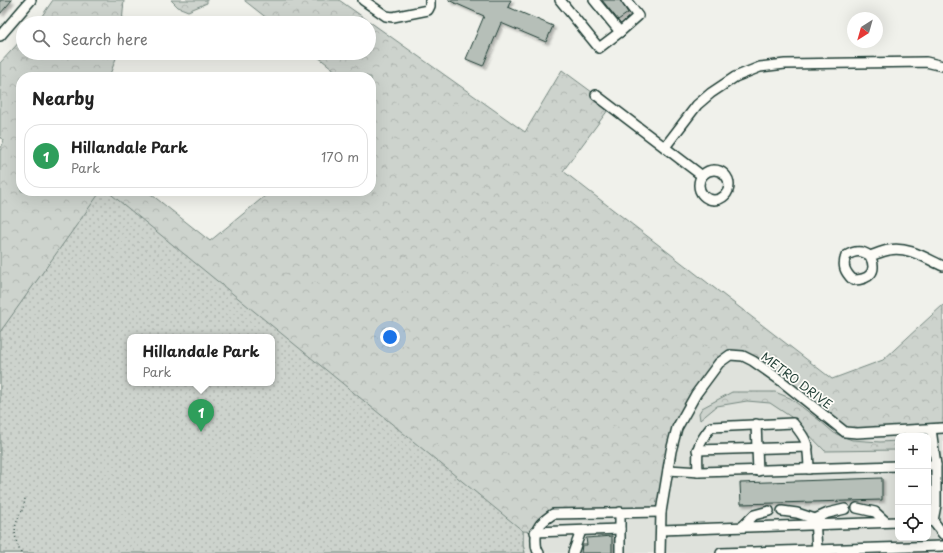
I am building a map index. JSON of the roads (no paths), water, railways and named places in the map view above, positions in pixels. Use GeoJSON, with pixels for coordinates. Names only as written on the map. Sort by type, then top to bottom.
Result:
{"type":"FeatureCollection","features":[{"type":"Feature","properties":{"kind":"street"},"geometry":{"type":"LineString","coordinates":[[17,16],[31,0]]}},
{"type":"Feature","properties":{"kind":"street"},"geometry":{"type":"LineString","coordinates":[[363,0],[386,16],[393,17],[428,10],[430,0]]}},
{"type":"Feature","properties":{"kind":"street"},"geometry":{"type":"LineString","coordinates":[[560,0],[599,48],[638,16],[626,0]]}},
{"type":"Feature","properties":{"kind":"street"},"geometry":{"type":"LineString","coordinates":[[594,0],[620,32]]}},
{"type":"Feature","properties":{"kind":"street"},"geometry":{"type":"LineString","coordinates":[[0,36],[16,17]]}},
{"type":"Feature","properties":{"kind":"street"},"geometry":{"type":"LineString","coordinates":[[665,147],[697,105],[711,93],[735,77],[760,67],[785,64],[926,62],[943,66]]}},
{"type":"Feature","properties":{"kind":"street"},"geometry":{"type":"LineString","coordinates":[[596,95],[701,175]]}},
{"type":"Feature","properties":{"kind":"street"},"geometry":{"type":"LineString","coordinates":[[870,256],[890,250],[901,250],[915,253],[943,266]]}},
{"type":"Feature","properties":{"kind":"street","name":"METRO DRIVE"},"geometry":{"type":"LineString","coordinates":[[660,553],[661,512],[671,451],[677,428],[696,394],[719,363],[730,355],[742,356],[753,361],[780,380],[845,432],[857,433],[943,428]]}},
{"type":"Feature","properties":{"kind":"street"},"geometry":{"type":"LineString","coordinates":[[698,472],[697,450],[701,440],[711,427],[756,424],[793,423],[805,437],[808,447],[808,469]]}},
{"type":"Feature","properties":{"kind":"street"},"geometry":{"type":"LineString","coordinates":[[756,424],[758,471]]}},
{"type":"Feature","properties":{"kind":"street"},"geometry":{"type":"LineString","coordinates":[[931,429],[932,465],[936,505],[931,518]]}},
{"type":"Feature","properties":{"kind":"street"},"geometry":{"type":"LineString","coordinates":[[697,450],[808,447]]}},
{"type":"Feature","properties":{"kind":"street"},"geometry":{"type":"LineString","coordinates":[[668,470],[698,472],[758,471],[895,466]]}},
{"type":"Feature","properties":{"kind":"street"},"geometry":{"type":"LineString","coordinates":[[815,522],[828,513],[845,508]]}},
{"type":"Feature","properties":{"kind":"street"},"geometry":{"type":"LineString","coordinates":[[857,508],[875,512],[886,522]]}},
{"type":"Feature","properties":{"kind":"street"},"geometry":{"type":"LineString","coordinates":[[742,527],[754,515],[769,511]]}},
{"type":"Feature","properties":{"kind":"street"},"geometry":{"type":"LineString","coordinates":[[782,511],[797,513],[815,522]]}},
{"type":"Feature","properties":{"kind":"street"},"geometry":{"type":"LineString","coordinates":[[620,512],[620,553]]}},
{"type":"Feature","properties":{"kind":"street"},"geometry":{"type":"LineString","coordinates":[[539,553],[536,550],[535,532],[542,522],[553,514],[661,512]]}},
{"type":"Feature","properties":{"kind":"street"},"geometry":{"type":"LineString","coordinates":[[661,530],[742,527],[815,522],[895,522]]}},
{"type":"Feature","properties":{"kind":"street"},"geometry":{"type":"LineString","coordinates":[[815,522],[817,550]]}},
{"type":"Feature","properties":{"kind":"street"},"geometry":{"type":"LineString","coordinates":[[931,522],[943,534]]}},
{"type":"Feature","properties":{"kind":"street"},"geometry":{"type":"LineString","coordinates":[[535,532],[620,529]]}},
{"type":"Feature","properties":{"kind":"street"},"geometry":{"type":"LineString","coordinates":[[573,553],[581,531]]}},
{"type":"Feature","properties":{"kind":"street"},"geometry":{"type":"LineString","coordinates":[[721,553],[817,550],[829,552],[943,546]]}},
{"type":"Feature","properties":{"kind":"place","name":"Hillandale Park"},"geometry":{"type":"Point","coordinates":[201,432]}}]}
